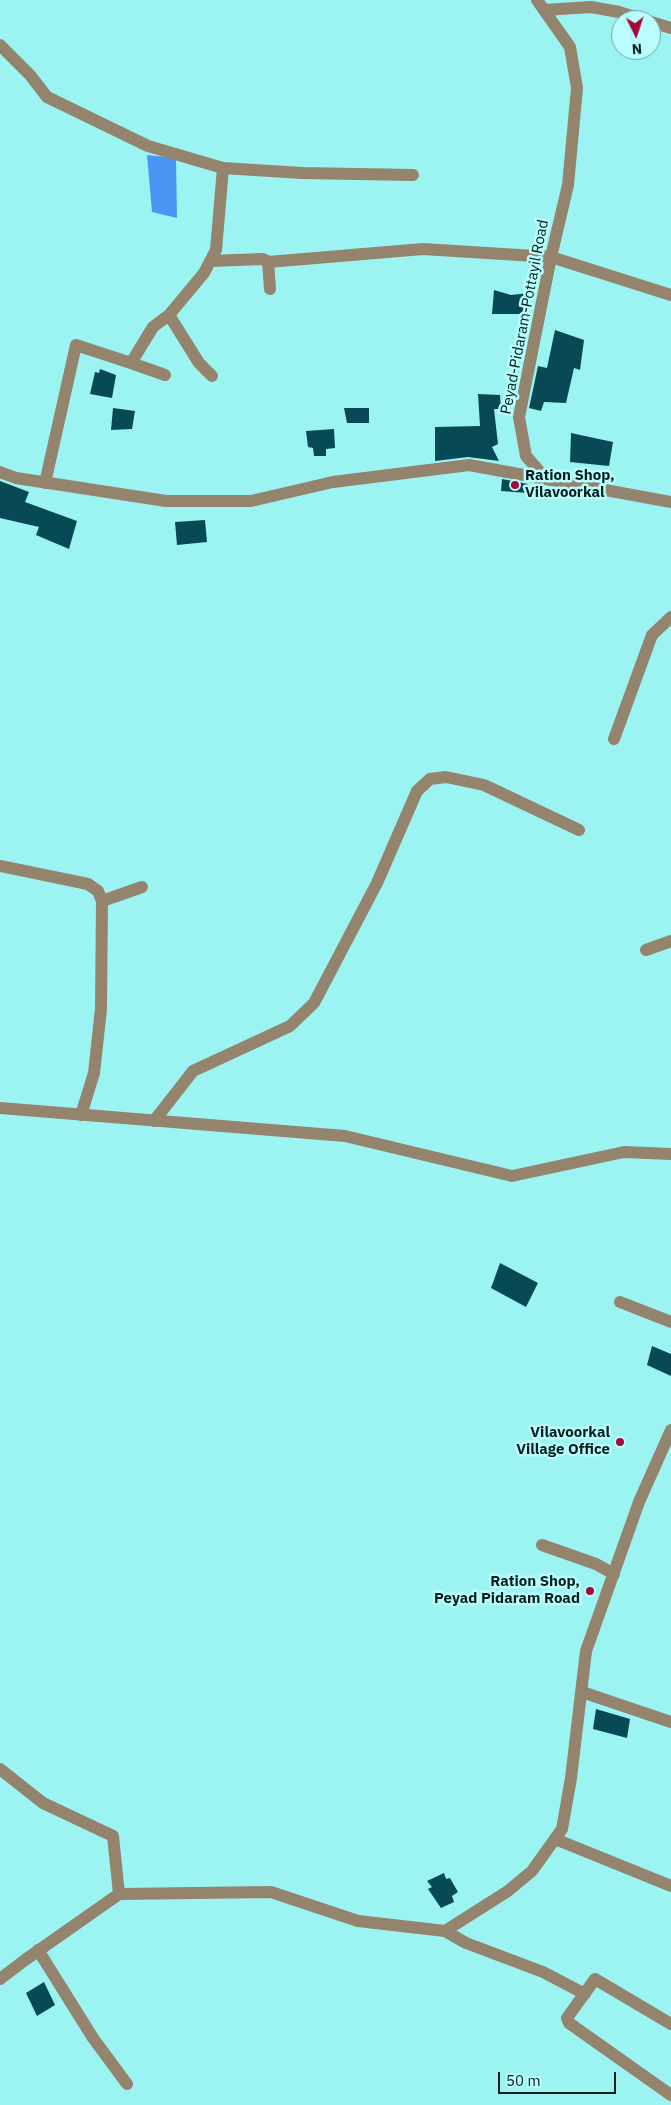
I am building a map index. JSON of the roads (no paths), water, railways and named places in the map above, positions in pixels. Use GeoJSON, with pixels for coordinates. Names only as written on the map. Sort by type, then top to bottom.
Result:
{"type":"FeatureCollection","features":[{"type":"Feature","properties":{"kind":"street"},"geometry":{"type":"LineString","coordinates":[[540,5],[618,6]]}},
{"type":"Feature","properties":{"kind":"street","name":"Peyad-Pidaram-Pottayil Road"},"geometry":{"type":"LineString","coordinates":[[540,5],[570,47],[577,88],[568,185],[551,257],[519,417],[526,456],[546,479]]}},
{"type":"Feature","properties":{"kind":"street"},"geometry":{"type":"LineString","coordinates":[[0,46],[30,75],[47,97],[148,146],[223,168],[302,173],[413,175]]}},
{"type":"Feature","properties":{"kind":"street"},"geometry":{"type":"LineString","coordinates":[[131,363],[153,327],[169,315],[200,279],[216,250],[223,168]]}},
{"type":"Feature","properties":{"kind":"street"},"geometry":{"type":"LineString","coordinates":[[210,261],[260,258],[268,262],[423,249],[551,257],[671,294]]}},
{"type":"Feature","properties":{"kind":"street"},"geometry":{"type":"LineString","coordinates":[[268,262],[270,289]]}},
{"type":"Feature","properties":{"kind":"street"},"geometry":{"type":"LineString","coordinates":[[169,315],[199,363],[212,376]]}},
{"type":"Feature","properties":{"kind":"street"},"geometry":{"type":"LineString","coordinates":[[45,483],[76,345],[164,375]]}},
{"type":"Feature","properties":{"kind":"street"},"geometry":{"type":"LineString","coordinates":[[0,472],[16,478],[166,501],[251,501],[333,482],[469,465],[671,502]]}},
{"type":"Feature","properties":{"kind":"street"},"geometry":{"type":"LineString","coordinates":[[614,739],[652,635],[671,617]]}},
{"type":"Feature","properties":{"kind":"street"},"geometry":{"type":"LineString","coordinates":[[154,1121],[193,1071],[290,1026],[314,1003],[376,883],[417,791],[430,779],[446,776],[484,784],[580,830]]}},
{"type":"Feature","properties":{"kind":"street"},"geometry":{"type":"LineString","coordinates":[[0,866],[88,884],[98,891],[102,901],[101,1009],[94,1073],[81,1115]]}},
{"type":"Feature","properties":{"kind":"street"},"geometry":{"type":"LineString","coordinates":[[102,901],[142,887]]}},
{"type":"Feature","properties":{"kind":"street"},"geometry":{"type":"LineString","coordinates":[[646,950],[671,941]]}},
{"type":"Feature","properties":{"kind":"street"},"geometry":{"type":"LineString","coordinates":[[0,1108],[345,1136],[512,1176],[624,1152],[671,1154]]}},
{"type":"Feature","properties":{"kind":"street"},"geometry":{"type":"LineString","coordinates":[[620,1302],[671,1322]]}},
{"type":"Feature","properties":{"kind":"street"},"geometry":{"type":"LineString","coordinates":[[445,1931],[508,1891],[532,1871],[562,1829],[582,1692],[586,1651],[640,1502],[671,1430]]}},
{"type":"Feature","properties":{"kind":"street"},"geometry":{"type":"LineString","coordinates":[[542,1545],[596,1564],[614,1574]]}},
{"type":"Feature","properties":{"kind":"street"},"geometry":{"type":"LineString","coordinates":[[582,1692],[671,1722]]}},
{"type":"Feature","properties":{"kind":"street"},"geometry":{"type":"LineString","coordinates":[[0,1769],[43,1803],[113,1836],[119,1894]]}},
{"type":"Feature","properties":{"kind":"street"},"geometry":{"type":"LineString","coordinates":[[555,1839],[671,1886]]}},
{"type":"Feature","properties":{"kind":"street"},"geometry":{"type":"LineString","coordinates":[[0,1979],[38,1950],[119,1894],[271,1892],[358,1921],[445,1931],[466,1943],[543,1972],[585,1994]]}},
{"type":"Feature","properties":{"kind":"street"},"geometry":{"type":"LineString","coordinates":[[38,1950],[93,2038],[127,2084]]}},
{"type":"Feature","properties":{"kind":"street"},"geometry":{"type":"LineString","coordinates":[[671,2024],[595,1979],[567,2018],[569,2023],[671,2094]]}},
{"type":"Feature","properties":{"kind":"water"},"geometry":{"type":"Polygon","coordinates":[[[147,155],[176,158],[177,218],[152,212],[147,155]]]}},
{"type":"Feature","properties":{"kind":"place","name":"Ration Shop, Vilavoorkal"},"geometry":{"type":"Point","coordinates":[515,485]}},
{"type":"Feature","properties":{"kind":"place","name":"Vilavoorkal Village Office"},"geometry":{"type":"Point","coordinates":[620,1442]}},
{"type":"Feature","properties":{"kind":"place","name":"Ration Shop, Peyad Pidaram Road"},"geometry":{"type":"Point","coordinates":[590,1591]}}]}
